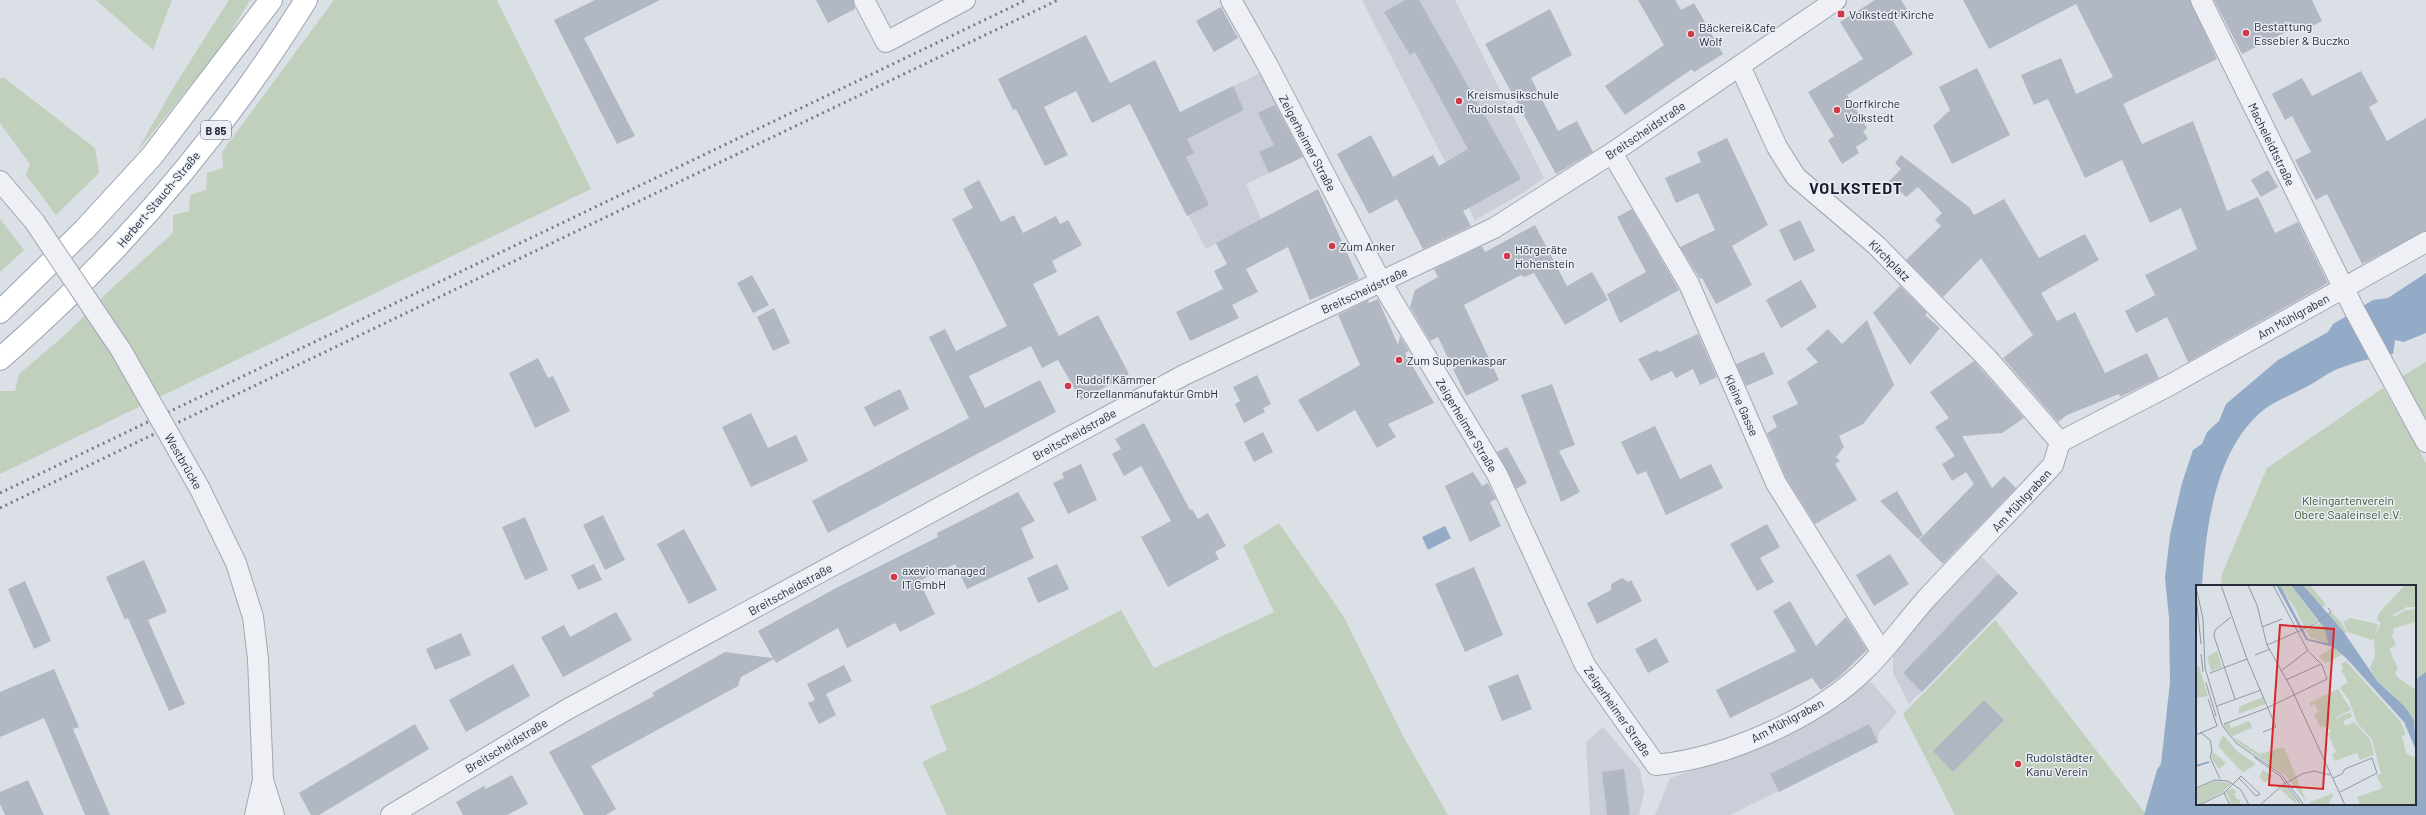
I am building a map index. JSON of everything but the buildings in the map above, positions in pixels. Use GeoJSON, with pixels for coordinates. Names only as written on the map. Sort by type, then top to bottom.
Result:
{"type":"FeatureCollection","features":[{"type":"Feature","properties":{"kind":"main road","name":"B 85"},"geometry":{"type":"LineString","coordinates":[[0,312],[84,229],[152,156],[271,0]]}},
{"type":"Feature","properties":{"kind":"main road","name":"Herbert-Stauch-Straße"},"geometry":{"type":"LineString","coordinates":[[0,359],[41,324],[114,251],[179,178],[232,108],[306,0]]}},
{"type":"Feature","properties":{"kind":"street"},"geometry":{"type":"LineString","coordinates":[[864,0],[886,42],[965,0]]}},
{"type":"Feature","properties":{"kind":"street","name":"Zeigerheimer Straße"},"geometry":{"type":"LineString","coordinates":[[1231,0],[1382,282],[1497,474],[1585,665],[1656,766]]}},
{"type":"Feature","properties":{"kind":"street","name":"Breitscheidstraße"},"geometry":{"type":"LineString","coordinates":[[391,815],[566,710],[1154,391],[1494,228],[1612,153],[1836,0]]}},
{"type":"Feature","properties":{"kind":"street","name":"Macheleidtstraße"},"geometry":{"type":"LineString","coordinates":[[2201,0],[2354,311],[2426,442]]}},
{"type":"Feature","properties":{"kind":"street","name":"Kirchplatz"},"geometry":{"type":"LineString","coordinates":[[1740,66],[1777,147],[1796,177],[1876,245],[1987,358],[2060,442]]}},
{"type":"Feature","properties":{"kind":"street","name":"Kleine Gasse"},"geometry":{"type":"LineString","coordinates":[[1612,153],[1689,284],[1776,483],[1881,651]]}},
{"type":"Feature","properties":{"kind":"street","name":"Westbrücke"},"geometry":{"type":"LineString","coordinates":[[0,181],[34,221],[121,350],[200,489],[236,563],[253,617],[258,659],[263,780],[274,815]]}},
{"type":"Feature","properties":{"kind":"street","name":"Am Mühlgraben"},"geometry":{"type":"LineString","coordinates":[[1656,766],[1688,762],[1759,737],[1819,706],[1867,668],[1926,600],[2053,465],[2060,442],[2170,385],[2426,242]]}},
{"type":"Feature","properties":{"kind":"street","name":"Westbrücke"},"geometry":{"type":"LineString","coordinates":[[255,815],[263,780]]}},
{"type":"Feature","properties":{"kind":"shaded area","name":"Kreismusikschule Rudolstadt"},"geometry":{"type":"Polygon","coordinates":[[[1362,0],[1455,0],[1544,178],[1526,191],[1475,220],[1362,0]]]}},
{"type":"Feature","properties":{"kind":"shaded area"},"geometry":{"type":"Polygon","coordinates":[[[1260,73],[1303,157],[1246,184],[1261,219],[1206,249],[1144,130],[1260,73]]]}},
{"type":"Feature","properties":{"kind":"shaded area"},"geometry":{"type":"Polygon","coordinates":[[[1979,554],[2018,593],[1909,704],[1893,673],[1893,654],[1911,627],[1979,554]]]}},
{"type":"Feature","properties":{"kind":"shaded area"},"geometry":{"type":"Polygon","coordinates":[[[1860,680],[1872,683],[1897,712],[1879,733],[1878,742],[1730,815],[1655,815],[1670,778],[1706,766],[1860,680]]]}},
{"type":"Feature","properties":{"kind":"shaded area"},"geometry":{"type":"Polygon","coordinates":[[[1603,727],[1640,770],[1644,792],[1639,815],[1590,815],[1586,742],[1603,727]]]}},
{"type":"Feature","properties":{"kind":"green space"},"geometry":{"type":"Polygon","coordinates":[[[96,0],[172,0],[153,50],[96,0]]]}},
{"type":"Feature","properties":{"kind":"green space"},"geometry":{"type":"Polygon","coordinates":[[[229,0],[250,0],[223,45],[136,153],[175,85],[229,0]]]}},
{"type":"Feature","properties":{"kind":"green space"},"geometry":{"type":"Polygon","coordinates":[[[334,0],[497,0],[591,189],[0,474],[0,391],[15,391],[19,374],[65,335],[112,288],[173,233],[173,215],[189,211],[190,195],[206,190],[207,173],[223,168],[222,152],[334,0]]]}},
{"type":"Feature","properties":{"kind":"green space"},"geometry":{"type":"Polygon","coordinates":[[[3,77],[95,148],[99,173],[56,215],[26,175],[30,164],[0,123],[0,79],[3,77]]]}},
{"type":"Feature","properties":{"kind":"green space"},"geometry":{"type":"Polygon","coordinates":[[[0,219],[24,250],[0,272],[0,219]]]}},
{"type":"Feature","properties":{"kind":"green space"},"geometry":{"type":"Polygon","coordinates":[[[2426,362],[2426,421],[2401,377],[2426,362]]]}},
{"type":"Feature","properties":{"kind":"green space","name":"Kleingartenverein Obere Saaleinsel e.V."},"geometry":{"type":"Polygon","coordinates":[[[2383,388],[2426,463],[2426,672],[2416,679],[2416,585],[2221,585],[2222,574],[2267,468],[2383,388]]]}},
{"type":"Feature","properties":{"kind":"green space"},"geometry":{"type":"Polygon","coordinates":[[[1279,523],[1344,617],[1403,736],[1448,815],[947,815],[922,762],[947,750],[930,706],[973,688],[1121,610],[1154,668],[1274,612],[1243,546],[1279,523]]]}},
{"type":"Feature","properties":{"kind":"green space","name":"Rudolstädter Kanu Verein"},"geometry":{"type":"Polygon","coordinates":[[[1995,620],[2145,813],[2144,815],[1955,815],[1903,714],[1995,620]]]}},
{"type":"Feature","properties":{"kind":"water"},"geometry":{"type":"Polygon","coordinates":[[[2426,273],[2426,333],[2404,342],[2395,340],[2393,354],[2356,362],[2342,367],[2266,408],[2249,424],[2235,444],[2224,466],[2216,490],[2211,514],[2202,585],[2196,585],[2196,805],[2416,805],[2416,679],[2426,672],[2426,815],[2144,815],[2157,770],[2161,764],[2170,682],[2169,618],[2165,578],[2170,535],[2182,483],[2193,450],[2202,444],[2207,432],[2219,421],[2226,404],[2278,360],[2328,332],[2333,324],[2373,300],[2388,298],[2426,273]]]}},
{"type":"Feature","properties":{"kind":"water"},"geometry":{"type":"Polygon","coordinates":[[[1445,526],[1451,538],[1428,550],[1422,537],[1445,526]]]}},
{"type":"Feature","properties":{"kind":"railway"},"geometry":{"type":"LineString","coordinates":[[0,493],[1026,0]]}},
{"type":"Feature","properties":{"kind":"railway"},"geometry":{"type":"LineString","coordinates":[[0,508],[1058,0]]}},
{"type":"Feature","properties":{"kind":"place","name":"Volkstedt Kirche"},"geometry":{"type":"Point","coordinates":[1841,14]}},
{"type":"Feature","properties":{"kind":"place","name":"Bestattung Essebier & Buczko"},"geometry":{"type":"Point","coordinates":[2246,33]}},
{"type":"Feature","properties":{"kind":"place","name":"Bäckerei&Cafe Wolf"},"geometry":{"type":"Point","coordinates":[1691,34]}},
{"type":"Feature","properties":{"kind":"place","name":"Kreismusikschule Rudolstadt"},"geometry":{"type":"Point","coordinates":[1459,101]}},
{"type":"Feature","properties":{"kind":"place","name":"Dorfkirche Volkstedt"},"geometry":{"type":"Point","coordinates":[1837,110]}},
{"type":"Feature","properties":{"kind":"place","name":"Zum Anker"},"geometry":{"type":"Point","coordinates":[1332,246]}},
{"type":"Feature","properties":{"kind":"place","name":"Hörgeräte Hohenstein"},"geometry":{"type":"Point","coordinates":[1507,256]}},
{"type":"Feature","properties":{"kind":"place","name":"Zum Suppenkaspar"},"geometry":{"type":"Point","coordinates":[1399,360]}},
{"type":"Feature","properties":{"kind":"place","name":"Rudolf Kämmer Porzellanmanufaktur GmbH"},"geometry":{"type":"Point","coordinates":[1068,386]}},
{"type":"Feature","properties":{"kind":"place","name":"axevio managed IT GmbH"},"geometry":{"type":"Point","coordinates":[894,577]}},
{"type":"Feature","properties":{"kind":"place","name":"Rudolstädter Kanu Verein"},"geometry":{"type":"Point","coordinates":[2018,764]}},
{"type":"Feature","properties":{"kind":"district","name":"VOLKSTEDT"},"geometry":{"type":"Point","coordinates":[1856,187]}}]}
